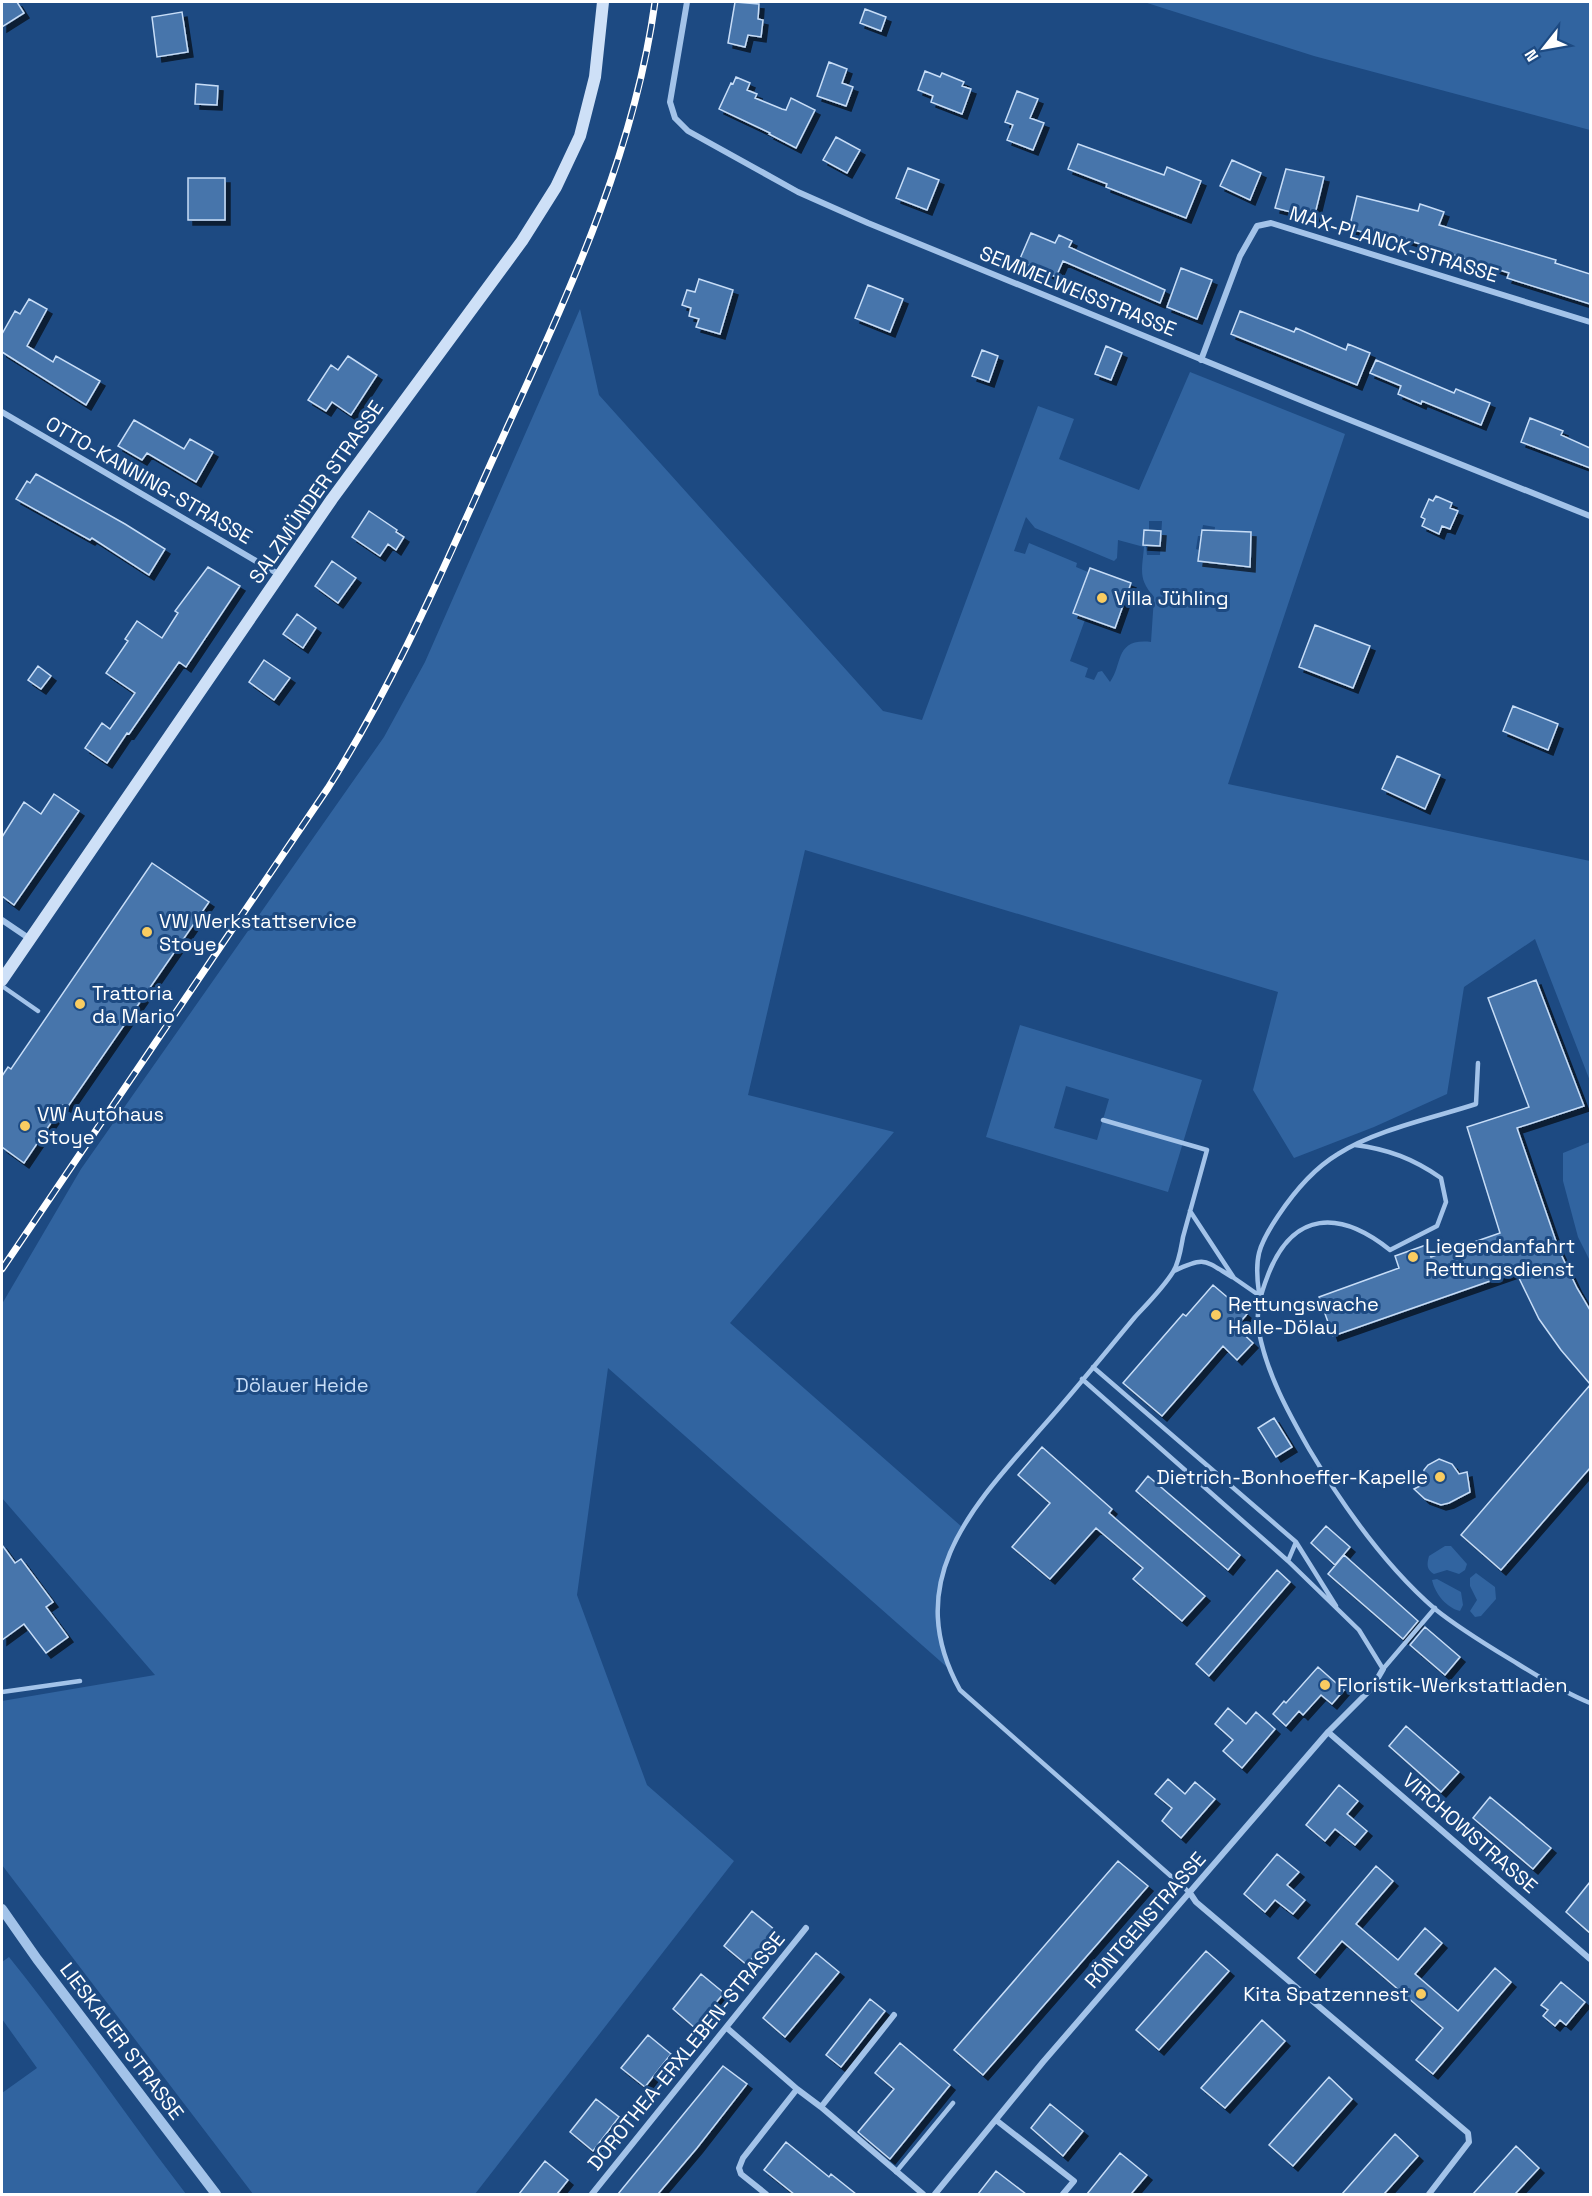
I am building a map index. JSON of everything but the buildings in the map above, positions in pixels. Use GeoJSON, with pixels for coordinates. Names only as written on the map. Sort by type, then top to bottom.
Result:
{"type":"FeatureCollection","features":[{"type":"Feature","properties":{"kind":"main road","name":"SALZMÜNDER STRASSE"},"geometry":{"type":"LineString","coordinates":[[2,980],[332,499],[522,241],[556,187],[580,136],[595,77],[603,2]]}},
{"type":"Feature","properties":{"kind":"street","name":"SEMMELWEISSTRASSE"},"geometry":{"type":"LineString","coordinates":[[687,2],[670,102],[675,118],[688,131],[798,192],[868,223],[1590,516]]}},
{"type":"Feature","properties":{"kind":"street","name":"MAX-PLANCK-STRASSE"},"geometry":{"type":"LineString","coordinates":[[1201,360],[1240,256],[1257,226],[1271,224],[1590,322]]}},
{"type":"Feature","properties":{"kind":"street","name":"OTTO-KANNING-STRASSE"},"geometry":{"type":"LineString","coordinates":[[2,412],[281,575]]}},
{"type":"Feature","properties":{"kind":"street"},"geometry":{"type":"LineString","coordinates":[[2,920],[30,939]]}},
{"type":"Feature","properties":{"kind":"street","name":"RÖNTGENSTRASSE"},"geometry":{"type":"LineString","coordinates":[[934,2194],[1328,1732],[1372,1688],[1383,1669]]}},
{"type":"Feature","properties":{"kind":"street","name":"VIRCHOWSTRASSE"},"geometry":{"type":"LineString","coordinates":[[1328,1732],[1590,1959]]}},
{"type":"Feature","properties":{"kind":"street"},"geometry":{"type":"LineString","coordinates":[[1190,1893],[1197,1902],[1468,2133],[1469,2142],[1428,2194]]}},
{"type":"Feature","properties":{"kind":"street","name":"LIESKAUER STRASSE"},"geometry":{"type":"LineString","coordinates":[[2,1909],[37,1959],[216,2194]]}},
{"type":"Feature","properties":{"kind":"street","name":"DOROTHEA-ERXLEBEN-STRASSE"},"geometry":{"type":"LineString","coordinates":[[592,2194],[806,1928]]}},
{"type":"Feature","properties":{"kind":"street"},"geometry":{"type":"LineString","coordinates":[[821,2107],[894,2015]]}},
{"type":"Feature","properties":{"kind":"street"},"geometry":{"type":"LineString","coordinates":[[727,2028],[923,2194]]}},
{"type":"Feature","properties":{"kind":"street"},"geometry":{"type":"LineString","coordinates":[[766,2194],[741,2174],[739,2168],[743,2158],[797,2089]]}},
{"type":"Feature","properties":{"kind":"street"},"geometry":{"type":"LineString","coordinates":[[996,2120],[1074,2181],[1063,2194]]}},
{"type":"Feature","properties":{"kind":"lane"},"geometry":{"type":"LineString","coordinates":[[2,986],[38,1011]]}},
{"type":"Feature","properties":{"kind":"lane"},"geometry":{"type":"LineString","coordinates":[[1260,1296],[1256,1269],[1257,1259],[1279,1214],[1299,1186],[1316,1170],[1355,1145],[1476,1104],[1478,1063]]}},
{"type":"Feature","properties":{"kind":"lane"},"geometry":{"type":"LineString","coordinates":[[1103,1120],[1207,1150],[1174,1271]]}},
{"type":"Feature","properties":{"kind":"lane"},"geometry":{"type":"LineString","coordinates":[[1355,1145],[1377,1148],[1419,1162],[1441,1178],[1446,1202],[1437,1226],[1389,1250],[1370,1234],[1355,1227],[1326,1222],[1299,1231],[1284,1243],[1274,1260],[1260,1296],[1257,1316],[1258,1331],[1278,1391],[1331,1484],[1362,1529],[1401,1574],[1435,1608],[1478,1640],[1567,1694],[1590,1703]]}},
{"type":"Feature","properties":{"kind":"lane"},"geometry":{"type":"LineString","coordinates":[[1190,1211],[1234,1278]]}},
{"type":"Feature","properties":{"kind":"lane"},"geometry":{"type":"LineString","coordinates":[[1190,1893],[960,1690],[948,1668],[940,1643],[937,1600],[948,1555],[962,1527],[1013,1461],[1174,1271],[1195,1261],[1205,1260],[1260,1296]]}},
{"type":"Feature","properties":{"kind":"lane"},"geometry":{"type":"LineString","coordinates":[[1093,1367],[1296,1542],[1341,1614]]}},
{"type":"Feature","properties":{"kind":"lane"},"geometry":{"type":"LineString","coordinates":[[1082,1379],[1287,1561],[1359,1630],[1383,1669],[1435,1608]]}},
{"type":"Feature","properties":{"kind":"lane"},"geometry":{"type":"LineString","coordinates":[[1287,1561],[1296,1542]]}},
{"type":"Feature","properties":{"kind":"lane"},"geometry":{"type":"LineString","coordinates":[[2,1692],[80,1681]]}},
{"type":"Feature","properties":{"kind":"lane"},"geometry":{"type":"LineString","coordinates":[[896,2172],[952,2103]]}},
{"type":"Feature","properties":{"kind":"green space"},"geometry":{"type":"Polygon","coordinates":[[[1144,2],[1590,2],[1590,130],[1314,56],[1144,2]]]}},
{"type":"Feature","properties":{"kind":"green space","name":"Dölauer Heide"},"geometry":{"type":"Polygon","coordinates":[[[580,309],[599,395],[883,711],[922,720],[1038,406],[1074,419],[1059,459],[1139,490],[1190,372],[1345,434],[1228,784],[1590,861],[1590,1081],[1535,939],[1464,987],[1447,1094],[1374,1127],[1294,1158],[1253,1090],[1278,992],[805,850],[748,1095],[894,1132],[730,1323],[962,1527],[947,1563],[939,1596],[939,1630],[948,1668],[608,1368],[577,1595],[647,1785],[734,1861],[475,2194],[253,2194],[2,1865],[2,1701],[155,1675],[2,1498],[2,1304],[81,1169],[384,737],[425,662],[580,309]],[[1026,517],[1014,551],[1025,554],[1029,543],[1077,563],[1076,567],[1088,572],[1074,612],[1086,617],[1070,661],[1088,668],[1085,677],[1094,680],[1098,672],[1102,671],[1110,682],[1125,648],[1139,642],[1151,642],[1154,597],[1143,580],[1144,547],[1118,540],[1117,558],[1114,561],[1035,528],[1026,517]],[[1149,521],[1149,530],[1144,530],[1147,555],[1160,555],[1162,521],[1149,521]],[[1203,525],[1201,536],[1198,536],[1196,549],[1199,550],[1198,561],[1210,563],[1215,527],[1203,525]],[[1239,531],[1238,566],[1249,567],[1251,532],[1239,531]]]}},
{"type":"Feature","properties":{"kind":"green space"},"geometry":{"type":"Polygon","coordinates":[[[1020,1025],[1202,1080],[1168,1192],[986,1137],[1020,1025]],[[1066,1086],[1054,1128],[1097,1140],[1109,1099],[1066,1086]]]}},
{"type":"Feature","properties":{"kind":"green space"},"geometry":{"type":"Polygon","coordinates":[[[1590,1142],[1590,1261],[1578,1237],[1563,1181],[1563,1153],[1590,1142]]]}},
{"type":"Feature","properties":{"kind":"green space"},"geometry":{"type":"Polygon","coordinates":[[[1445,1546],[1451,1546],[1467,1564],[1465,1570],[1459,1574],[1447,1570],[1434,1574],[1428,1568],[1429,1556],[1445,1546]]]}},
{"type":"Feature","properties":{"kind":"green space"},"geometry":{"type":"Polygon","coordinates":[[[1476,1573],[1495,1587],[1496,1599],[1481,1616],[1475,1617],[1470,1611],[1477,1600],[1470,1586],[1470,1578],[1476,1573]]]}},
{"type":"Feature","properties":{"kind":"green space"},"geometry":{"type":"Polygon","coordinates":[[[1437,1579],[1461,1592],[1463,1605],[1460,1611],[1446,1604],[1439,1595],[1432,1580],[1437,1579]]]}},
{"type":"Feature","properties":{"kind":"green space"},"geometry":{"type":"Polygon","coordinates":[[[9,1957],[186,2194],[2,2194],[2,2093],[37,2068],[2,2019],[2,1962],[9,1957]]]}},
{"type":"Feature","properties":{"kind":"railway"},"geometry":{"type":"LineString","coordinates":[[2,1269],[328,788],[397,665],[438,581],[546,343],[592,232],[630,119],[645,61],[655,2]]}},
{"type":"Feature","properties":{"kind":"place","name":"Villa Jühling"},"geometry":{"type":"Point","coordinates":[1102,598]}},
{"type":"Feature","properties":{"kind":"place","name":"VW Werkstattservice Stoye"},"geometry":{"type":"Point","coordinates":[147,932]}},
{"type":"Feature","properties":{"kind":"place","name":"Trattoria da Mario"},"geometry":{"type":"Point","coordinates":[80,1004]}},
{"type":"Feature","properties":{"kind":"place","name":"VW Autohaus Stoye"},"geometry":{"type":"Point","coordinates":[25,1126]}},
{"type":"Feature","properties":{"kind":"place","name":"Liegendanfahrt Rettungsdienst"},"geometry":{"type":"Point","coordinates":[1413,1257]}},
{"type":"Feature","properties":{"kind":"place","name":"Rettungswache Halle-Dölau"},"geometry":{"type":"Point","coordinates":[1216,1315]}},
{"type":"Feature","properties":{"kind":"place","name":"Dietrich-Bonhoeffer-Kapelle"},"geometry":{"type":"Point","coordinates":[1440,1477]}},
{"type":"Feature","properties":{"kind":"place","name":"Floristik-Werkstattladen"},"geometry":{"type":"Point","coordinates":[1325,1685]}},
{"type":"Feature","properties":{"kind":"place","name":"Kita Spatzennest"},"geometry":{"type":"Point","coordinates":[1421,1994]}}]}
